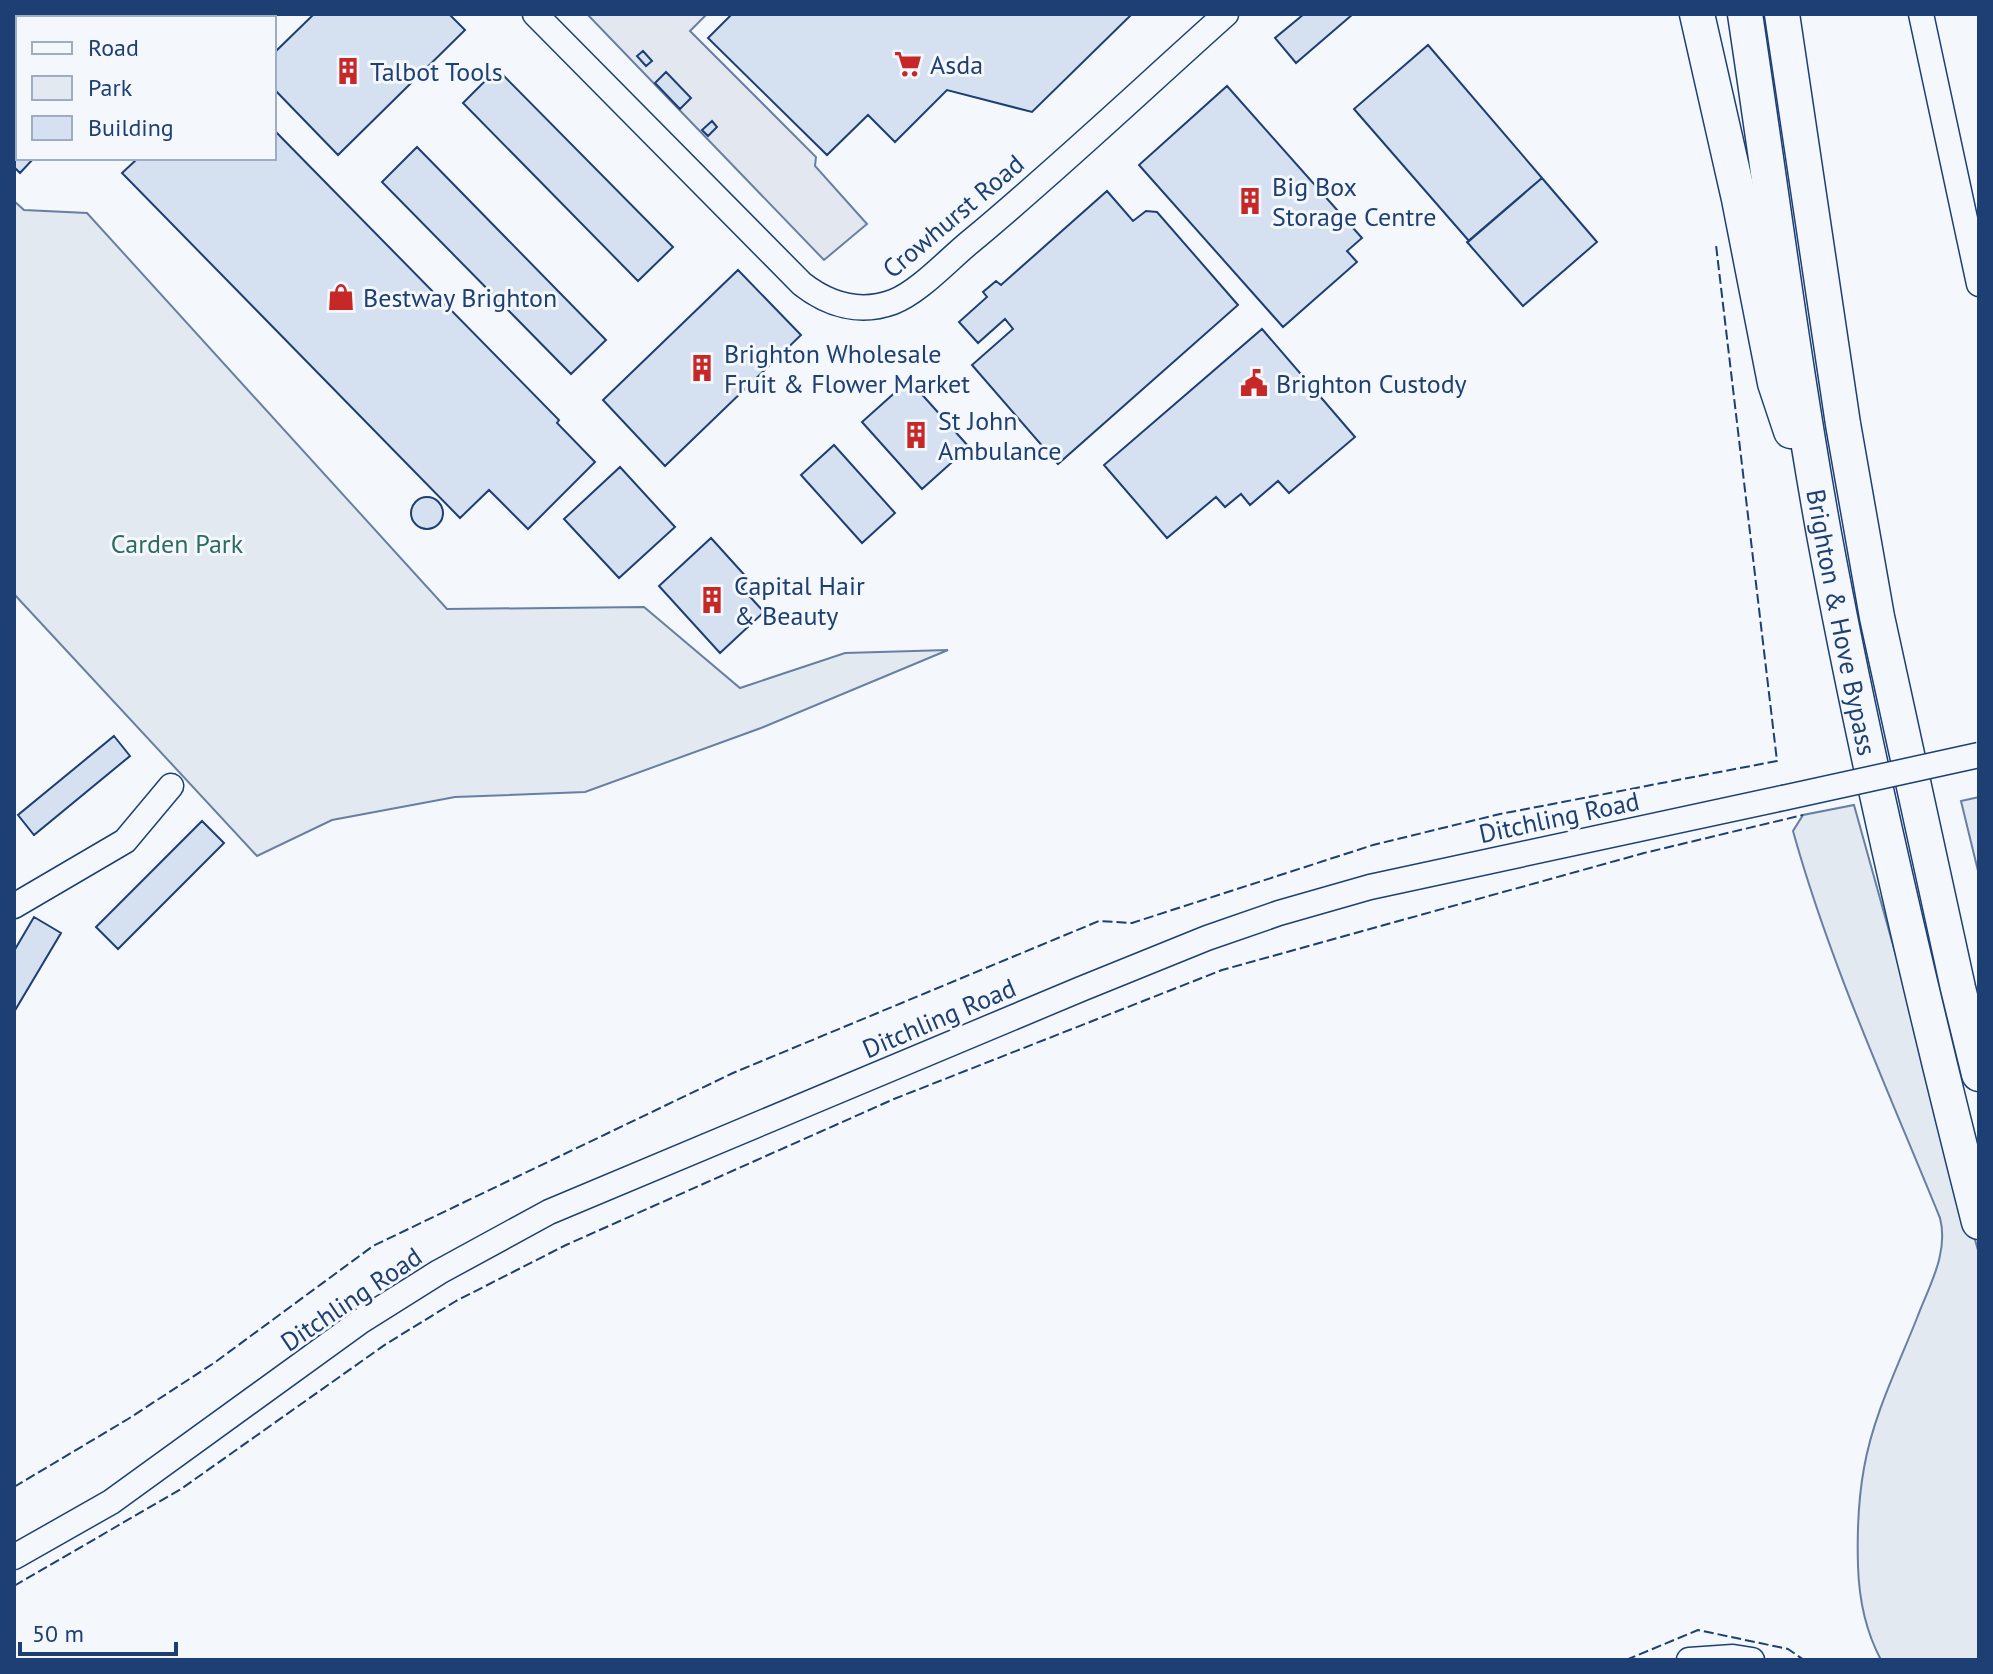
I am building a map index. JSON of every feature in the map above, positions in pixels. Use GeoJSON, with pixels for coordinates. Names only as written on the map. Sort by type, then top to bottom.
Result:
{"type":"FeatureCollection","features":[{"type":"Feature","properties":{"kind":"highway"},"geometry":{"type":"LineString","coordinates":[[1697,14],[1739,199],[1775,383],[1823,530]]}},
{"type":"Feature","properties":{"kind":"highway","name":"Brighton & Hove Bypass"},"geometry":{"type":"LineString","coordinates":[[1745,14],[1823,530],[1887,847],[1979,1222]]}},
{"type":"Feature","properties":{"kind":"highway","name":"Brighton & Hove Bypass"},"geometry":{"type":"LineString","coordinates":[[1782,14],[1843,424],[1877,617],[1979,1074]]}},
{"type":"Feature","properties":{"kind":"street","name":"Crowhurst Road"},"geometry":{"type":"LineString","coordinates":[[535,14],[802,284],[829,302],[855,308],[885,304],[909,293],[990,225],[1226,14]]}},
{"type":"Feature","properties":{"kind":"street"},"geometry":{"type":"LineString","coordinates":[[1921,14],[1979,284]]}},
{"type":"Feature","properties":{"kind":"street","name":"Ditchling Road"},"geometry":{"type":"LineString","coordinates":[[14,1557],[111,1502],[361,1321],[439,1272],[549,1212],[1081,989],[1207,938],[1370,887],[1979,755]]}},
{"type":"Feature","properties":{"kind":"street"},"geometry":{"type":"LineString","coordinates":[[14,906],[125,841],[171,786]]}},
{"type":"Feature","properties":{"kind":"street"},"geometry":{"type":"LineString","coordinates":[[1689,1660],[1733,1657],[1752,1660]]}},
{"type":"Feature","properties":{"kind":"green space","name":"Carden Park"},"geometry":{"type":"Polygon","coordinates":[[[14,201],[24,210],[87,213],[447,609],[644,607],[740,688],[845,653],[948,650],[761,728],[585,792],[455,797],[332,820],[257,856],[14,594],[14,201]]]}},
{"type":"Feature","properties":{"kind":"green space"},"geometry":{"type":"Polygon","coordinates":[[[1979,797],[1979,875],[1961,801],[1979,797]]]}},
{"type":"Feature","properties":{"kind":"green space"},"geometry":{"type":"Polygon","coordinates":[[[1854,805],[1979,1254],[1979,1660],[1881,1660],[1861,1603],[1858,1517],[1868,1449],[1936,1269],[1942,1231],[1940,1218],[1824,930],[1793,831],[1803,815],[1854,805]]]}},
{"type":"Feature","properties":{"kind":"shaded area"},"geometry":{"type":"Polygon","coordinates":[[[587,14],[707,14],[690,31],[816,157],[815,166],[867,224],[824,260],[587,14]]]}},
{"type":"Feature","properties":{"kind":"building"},"geometry":{"type":"Polygon","coordinates":[[[14,14],[114,14],[116,16],[16,16],[16,160],[32,160],[20,173],[14,167],[14,14]]]}},
{"type":"Feature","properties":{"kind":"building","name":"Talbot Tools"},"geometry":{"type":"Polygon","coordinates":[[[314,14],[449,14],[465,30],[338,155],[276,91],[276,51],[314,14]]]}},
{"type":"Feature","properties":{"kind":"building","name":"Asda"},"geometry":{"type":"Polygon","coordinates":[[[732,14],[1132,14],[1032,112],[947,90],[895,142],[868,115],[827,155],[708,38],[732,14]]]}},
{"type":"Feature","properties":{"kind":"building"},"geometry":{"type":"Polygon","coordinates":[[[1304,14],[1353,14],[1296,63],[1275,38],[1304,14]]]}},
{"type":"Feature","properties":{"kind":"building"},"geometry":{"type":"Polygon","coordinates":[[[1428,45],[1542,178],[1469,241],[1354,109],[1428,45]]]}},
{"type":"Feature","properties":{"kind":"building"},"geometry":{"type":"Polygon","coordinates":[[[643,51],[652,61],[646,66],[637,56],[643,51]]]}},
{"type":"Feature","properties":{"kind":"building"},"geometry":{"type":"Polygon","coordinates":[[[497,69],[673,247],[638,281],[463,103],[497,69]]]}},
{"type":"Feature","properties":{"kind":"building"},"geometry":{"type":"Polygon","coordinates":[[[666,72],[691,98],[680,109],[655,83],[666,72]]]}},
{"type":"Feature","properties":{"kind":"building","name":"Big Box Storage Centre"},"geometry":{"type":"Polygon","coordinates":[[[1227,86],[1362,238],[1347,251],[1357,262],[1283,327],[1139,165],[1227,86]]]}},
{"type":"Feature","properties":{"kind":"building"},"geometry":{"type":"Polygon","coordinates":[[[712,121],[717,127],[708,136],[702,130],[712,121]]]}},
{"type":"Feature","properties":{"kind":"building","name":"Bestway Brighton"},"geometry":{"type":"Polygon","coordinates":[[[276,132],[559,420],[557,423],[595,462],[528,529],[489,490],[460,518],[122,173],[136,160],[276,160],[276,132]]]}},
{"type":"Feature","properties":{"kind":"building"},"geometry":{"type":"Polygon","coordinates":[[[417,147],[606,340],[571,374],[382,182],[417,147]]]}},
{"type":"Feature","properties":{"kind":"building"},"geometry":{"type":"Polygon","coordinates":[[[1542,178],[1597,242],[1523,306],[1467,242],[1542,178]]]}},
{"type":"Feature","properties":{"kind":"building"},"geometry":{"type":"Polygon","coordinates":[[[1107,191],[1133,221],[1146,211],[1157,212],[1238,305],[1058,464],[972,365],[1013,329],[1005,319],[978,343],[959,322],[987,297],[983,292],[996,281],[1001,285],[1107,191]]]}},
{"type":"Feature","properties":{"kind":"building","name":"Brighton Wholesale Fruit & Flower Market"},"geometry":{"type":"Polygon","coordinates":[[[738,270],[801,335],[665,466],[603,400],[738,270]]]}},
{"type":"Feature","properties":{"kind":"building","name":"Brighton Custody"},"geometry":{"type":"Polygon","coordinates":[[[1262,329],[1355,437],[1289,493],[1278,481],[1250,505],[1241,494],[1225,507],[1216,497],[1167,538],[1104,465],[1262,329]]]}},
{"type":"Feature","properties":{"kind":"building","name":"St John Ambulance"},"geometry":{"type":"Polygon","coordinates":[[[909,380],[969,447],[922,489],[862,422],[909,380]]]}},
{"type":"Feature","properties":{"kind":"building"},"geometry":{"type":"Polygon","coordinates":[[[834,445],[895,513],[862,543],[801,475],[834,445]]]}},
{"type":"Feature","properties":{"kind":"building"},"geometry":{"type":"Polygon","coordinates":[[[620,467],[675,527],[619,578],[564,519],[620,467]]]}},
{"type":"Feature","properties":{"kind":"building"},"geometry":{"type":"Polygon","coordinates":[[[427,497],[438,502],[443,513],[438,524],[427,529],[416,524],[411,513],[416,502],[427,497]]]}},
{"type":"Feature","properties":{"kind":"building","name":"Capital Hair & Beauty"},"geometry":{"type":"Polygon","coordinates":[[[711,538],[749,580],[741,587],[764,612],[720,653],[659,586],[711,538]]]}},
{"type":"Feature","properties":{"kind":"building"},"geometry":{"type":"Polygon","coordinates":[[[114,736],[130,756],[34,835],[18,815],[114,736]]]}},
{"type":"Feature","properties":{"kind":"building"},"geometry":{"type":"Polygon","coordinates":[[[202,821],[224,843],[118,949],[96,927],[202,821]]]}},
{"type":"Feature","properties":{"kind":"building"},"geometry":{"type":"Polygon","coordinates":[[[34,917],[61,933],[14,1012],[14,951],[34,917]]]}},
{"type":"Feature","properties":{"kind":"fence"},"geometry":{"type":"LineString","coordinates":[[14,1487],[214,1363],[373,1246],[733,1073],[1099,921],[1132,923],[1373,845],[1500,814],[1777,761],[1716,245]]}},
{"type":"Feature","properties":{"kind":"fence"},"geometry":{"type":"LineString","coordinates":[[14,1586],[181,1489],[386,1344],[456,1301],[566,1245],[894,1099],[1222,970],[1644,853],[1803,815]]}},
{"type":"Feature","properties":{"kind":"fence"},"geometry":{"type":"LineString","coordinates":[[1626,1660],[1698,1630],[1788,1649],[1804,1660]]}},
{"type":"Feature","properties":{"kind":"place","name":"Asda"},"geometry":{"type":"Point","coordinates":[908,64]}},
{"type":"Feature","properties":{"kind":"place","name":"Talbot Tools"},"geometry":{"type":"Point","coordinates":[348,71]}},
{"type":"Feature","properties":{"kind":"place","name":"Big Box Storage Centre"},"geometry":{"type":"Point","coordinates":[1250,201]}},
{"type":"Feature","properties":{"kind":"place","name":"Bestway Brighton"},"geometry":{"type":"Point","coordinates":[341,297]}},
{"type":"Feature","properties":{"kind":"place","name":"Brighton Wholesale Fruit & Flower Market"},"geometry":{"type":"Point","coordinates":[702,368]}},
{"type":"Feature","properties":{"kind":"place","name":"Brighton Custody"},"geometry":{"type":"Point","coordinates":[1254,383]}},
{"type":"Feature","properties":{"kind":"place","name":"St John Ambulance"},"geometry":{"type":"Point","coordinates":[916,435]}},
{"type":"Feature","properties":{"kind":"place","name":"Capital Hair & Beauty"},"geometry":{"type":"Point","coordinates":[712,600]}}]}
